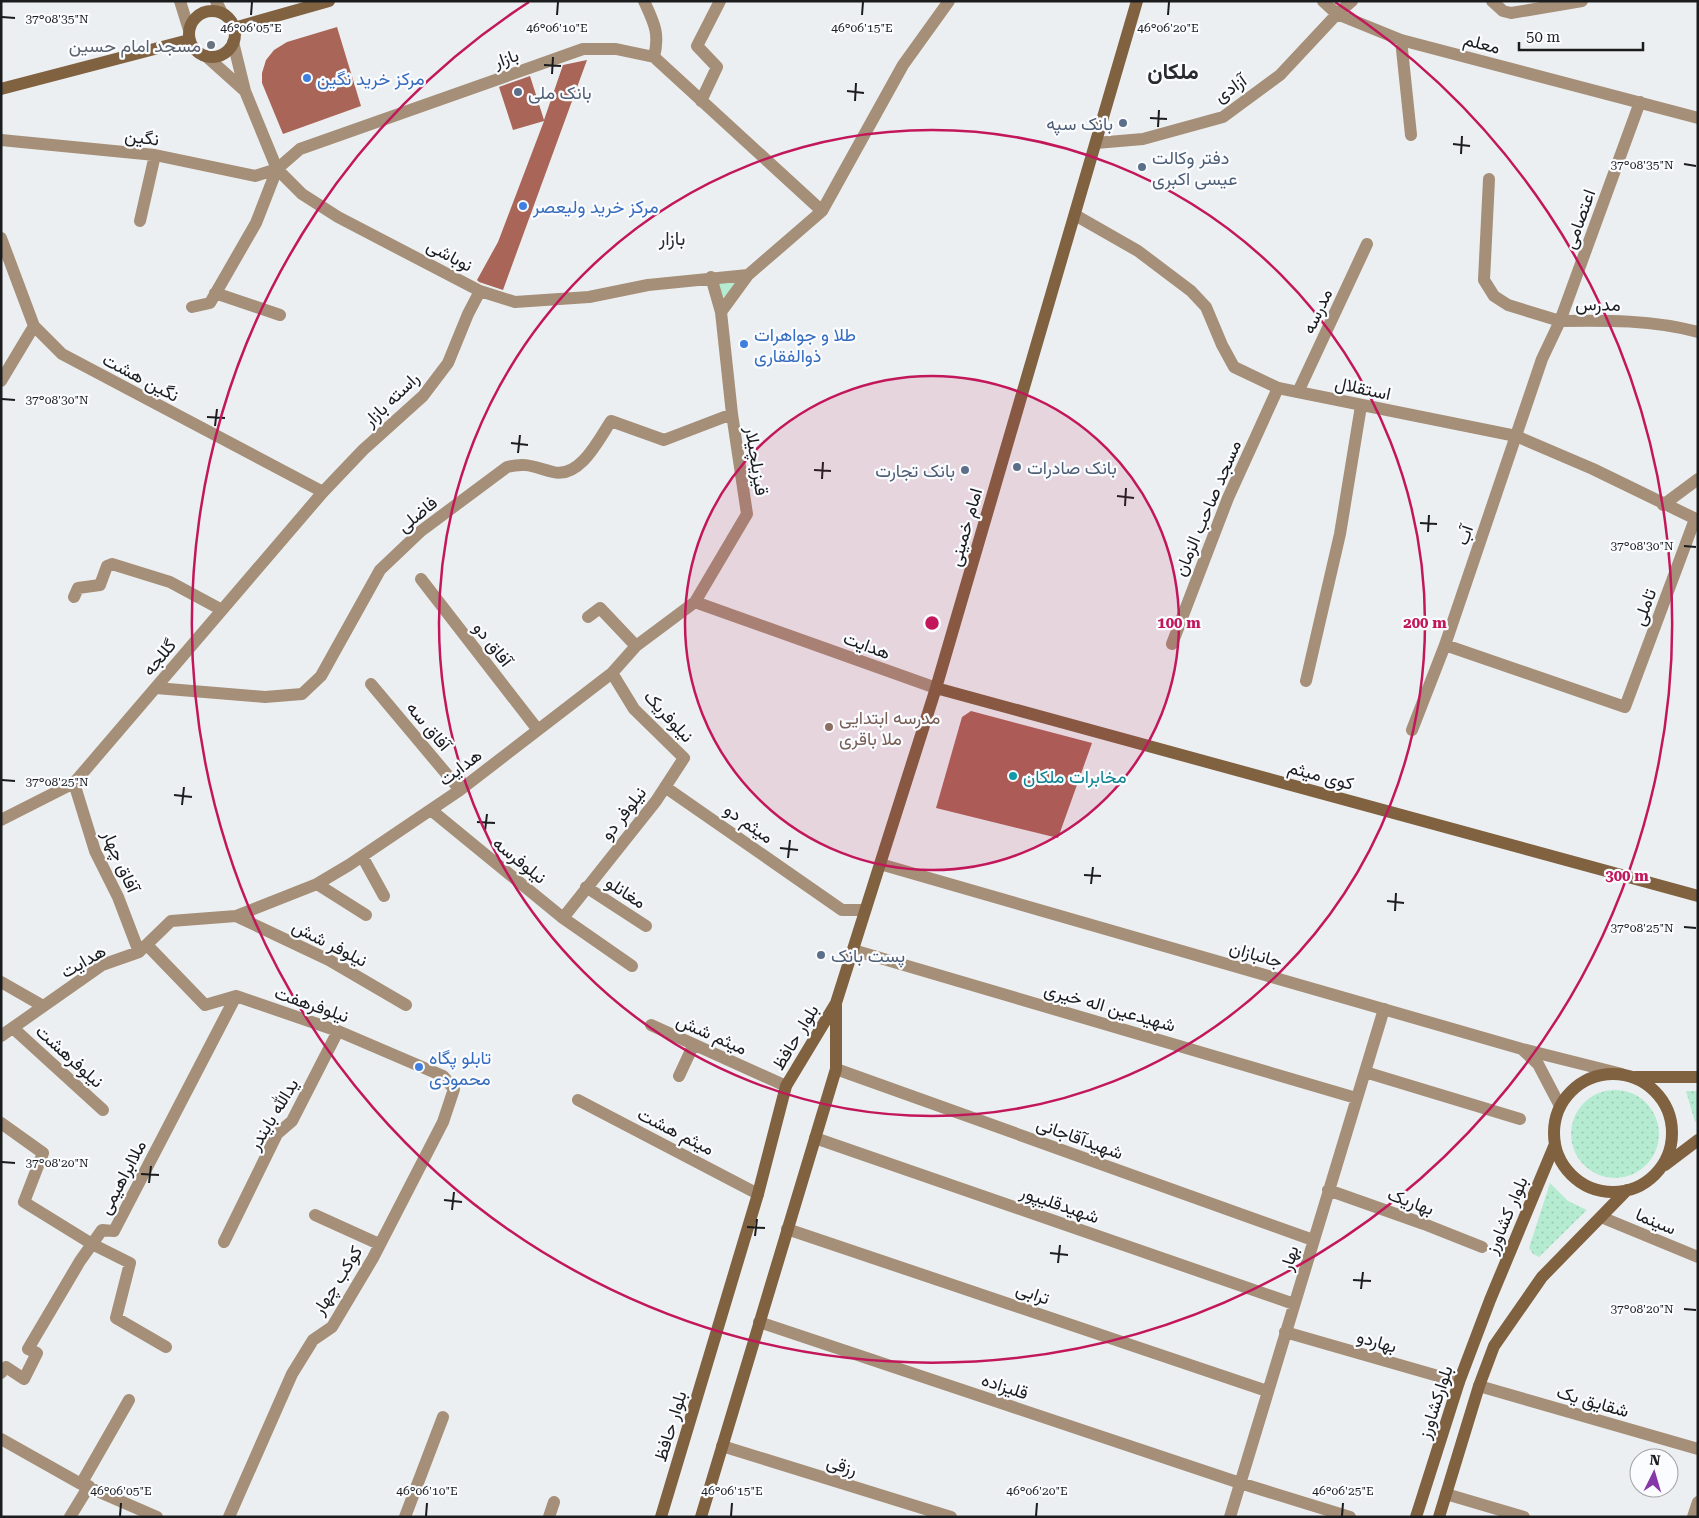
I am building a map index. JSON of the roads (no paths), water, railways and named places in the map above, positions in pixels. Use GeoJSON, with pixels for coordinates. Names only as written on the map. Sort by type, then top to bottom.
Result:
{"type":"FeatureCollection","features":[{"type":"Feature","properties":{"kind":"main road"},"geometry":{"type":"LineString","coordinates":[[234,28],[329,1]]}},
{"type":"Feature","properties":{"kind":"main road","name":"امام خمینی"},"geometry":{"type":"LineString","coordinates":[[836,1003],[936,688],[1137,1]]}},
{"type":"Feature","properties":{"kind":"main road"},"geometry":{"type":"LineString","coordinates":[[219,7],[230,19],[234,28],[234,42],[225,53],[216,57],[206,56],[197,52],[189,35],[192,21],[199,14],[219,7]]}},
{"type":"Feature","properties":{"kind":"main road"},"geometry":{"type":"LineString","coordinates":[[1,89],[189,35]]}},
{"type":"Feature","properties":{"kind":"main road","name":"کوی میثم"},"geometry":{"type":"LineString","coordinates":[[936,688],[1698,896]]}},
{"type":"Feature","properties":{"kind":"main road","name":"بلوار حافظ"},"geometry":{"type":"LineString","coordinates":[[701,1517],[836,1069],[836,1003]]}},
{"type":"Feature","properties":{"kind":"main road","name":"بلوار حافظ"},"geometry":{"type":"LineString","coordinates":[[661,1517],[758,1194],[786,1086],[836,1003]]}},
{"type":"Feature","properties":{"kind":"main road"},"geometry":{"type":"LineString","coordinates":[[1698,1076],[1603,1074],[1586,1080],[1571,1091],[1560,1106],[1554,1125],[1555,1144],[1561,1162],[1574,1177],[1590,1187],[1608,1192],[1627,1190],[1646,1182],[1698,1140]]}},
{"type":"Feature","properties":{"kind":"main road"},"geometry":{"type":"LineString","coordinates":[[1627,1075],[1648,1085],[1662,1099],[1670,1115],[1673,1134],[1669,1152],[1661,1168]]}},
{"type":"Feature","properties":{"kind":"main road","name":"بلوار کشاورز"},"geometry":{"type":"LineString","coordinates":[[1490,1300],[1555,1144]]}},
{"type":"Feature","properties":{"kind":"main road","name":"بلوارکشاورز"},"geometry":{"type":"LineString","coordinates":[[1439,1517],[1479,1386],[1494,1346],[1542,1276],[1627,1190]]}},
{"type":"Feature","properties":{"kind":"main road","name":"بلوارکشاورز"},"geometry":{"type":"LineString","coordinates":[[1416,1517],[1459,1382],[1490,1300]]}},
{"type":"Feature","properties":{"kind":"street"},"geometry":{"type":"LineString","coordinates":[[180,1],[189,35]]}},
{"type":"Feature","properties":{"kind":"street"},"geometry":{"type":"LineString","coordinates":[[644,1],[656,28],[658,41],[654,57],[822,211]]}},
{"type":"Feature","properties":{"kind":"street"},"geometry":{"type":"LineString","coordinates":[[701,100],[717,66],[697,46],[720,1]]}},
{"type":"Feature","properties":{"kind":"street"},"geometry":{"type":"LineString","coordinates":[[722,312],[748,275],[822,211],[903,65],[949,1]]}},
{"type":"Feature","properties":{"kind":"street","name":"معلم"},"geometry":{"type":"LineString","coordinates":[[1323,1],[1337,14],[1401,40],[1698,118]]}},
{"type":"Feature","properties":{"kind":"street","name":"آزادی"},"geometry":{"type":"LineString","coordinates":[[1096,143],[1143,140],[1223,116],[1280,75],[1337,14],[1352,1]]}},
{"type":"Feature","properties":{"kind":"street"},"geometry":{"type":"LineString","coordinates":[[1492,1],[1503,11],[1511,13],[1582,1]]}},
{"type":"Feature","properties":{"kind":"street"},"geometry":{"type":"LineString","coordinates":[[1401,40],[1411,135]]}},
{"type":"Feature","properties":{"kind":"street","name":"نوباشی"},"geometry":{"type":"LineString","coordinates":[[234,42],[245,91],[277,169],[302,194],[338,217],[480,291],[515,302],[589,297],[648,285],[711,277],[748,275]]}},
{"type":"Feature","properties":{"kind":"street","name":"بازار"},"geometry":{"type":"LineString","coordinates":[[277,169],[300,149],[587,48],[616,49],[654,57]]}},
{"type":"Feature","properties":{"kind":"street"},"geometry":{"type":"LineString","coordinates":[[206,56],[245,91]]}},
{"type":"Feature","properties":{"kind":"street","name":"اعتصامی"},"geometry":{"type":"LineString","coordinates":[[1560,321],[1640,102]]}},
{"type":"Feature","properties":{"kind":"street","name":"نگین"},"geometry":{"type":"LineString","coordinates":[[1,140],[155,155],[255,176],[277,169]]}},
{"type":"Feature","properties":{"kind":"street"},"geometry":{"type":"LineString","coordinates":[[140,221],[155,155]]}},
{"type":"Feature","properties":{"kind":"street"},"geometry":{"type":"LineString","coordinates":[[192,307],[206,306],[215,293],[256,223],[277,169]]}},
{"type":"Feature","properties":{"kind":"street"},"geometry":{"type":"LineString","coordinates":[[1489,179],[1484,280],[1494,296],[1508,305],[1560,321]]}},
{"type":"Feature","properties":{"kind":"street","name":"استقلال"},"geometry":{"type":"LineString","coordinates":[[1075,215],[1138,251],[1191,291],[1206,306],[1222,345],[1234,367],[1278,388],[1516,436],[1592,469],[1664,505],[1697,519]]}},
{"type":"Feature","properties":{"kind":"street","name":"نگین هشت"},"geometry":{"type":"LineString","coordinates":[[1,238],[34,326],[62,354],[323,492]]}},
{"type":"Feature","properties":{"kind":"street","name":"مدرسه"},"geometry":{"type":"LineString","coordinates":[[1298,392],[1367,244]]}},
{"type":"Feature","properties":{"kind":"street","name":"قیزیلچیلار"},"geometry":{"type":"LineString","coordinates":[[695,602],[747,514],[732,414],[722,312],[711,277]]}},
{"type":"Feature","properties":{"kind":"street","name":"راسته بازار"},"geometry":{"type":"LineString","coordinates":[[323,492],[363,450],[423,396],[448,363],[468,314],[480,291]]}},
{"type":"Feature","properties":{"kind":"street"},"geometry":{"type":"LineString","coordinates":[[215,293],[280,315]]}},
{"type":"Feature","properties":{"kind":"street","name":"مدرس"},"geometry":{"type":"LineString","coordinates":[[1516,436],[1542,359],[1560,321],[1595,320],[1667,325],[1698,332]]}},
{"type":"Feature","properties":{"kind":"street"},"geometry":{"type":"LineString","coordinates":[[1,381],[34,326]]}},
{"type":"Feature","properties":{"kind":"street","name":"مسجد صاحب الزمان"},"geometry":{"type":"LineString","coordinates":[[1172,644],[1228,498],[1278,388]]}},
{"type":"Feature","properties":{"kind":"street"},"geometry":{"type":"LineString","coordinates":[[1306,681],[1340,534],[1361,406]]}},
{"type":"Feature","properties":{"kind":"street","name":"فاضلی"},"geometry":{"type":"LineString","coordinates":[[156,688],[266,697],[302,694],[321,676],[380,570],[421,531],[506,467],[522,463],[556,473],[572,470],[584,460],[612,421],[664,440],[732,414]]}},
{"type":"Feature","properties":{"kind":"street","name":"آب"},"geometry":{"type":"LineString","coordinates":[[1412,730],[1445,645],[1516,436]]}},
{"type":"Feature","properties":{"kind":"street"},"geometry":{"type":"LineString","coordinates":[[1664,505],[1698,479]]}},
{"type":"Feature","properties":{"kind":"street","name":"گللجه"},"geometry":{"type":"LineString","coordinates":[[1,820],[74,783],[323,492]]}},
{"type":"Feature","properties":{"kind":"street","name":"تاملی"},"geometry":{"type":"LineString","coordinates":[[1445,645],[1625,707],[1697,519]]}},
{"type":"Feature","properties":{"kind":"street"},"geometry":{"type":"LineString","coordinates":[[74,597],[78,588],[100,585],[107,566],[112,564],[170,582],[222,610]]}},
{"type":"Feature","properties":{"kind":"street","name":"آفاق دو"},"geometry":{"type":"LineString","coordinates":[[421,579],[538,730]]}},
{"type":"Feature","properties":{"kind":"street","name":"هدایت"},"geometry":{"type":"LineString","coordinates":[[1,1036],[102,966],[143,949],[172,921],[236,916],[316,884],[362,856],[460,790],[612,673],[636,646],[695,602],[936,688]]}},
{"type":"Feature","properties":{"kind":"street"},"geometry":{"type":"LineString","coordinates":[[588,617],[600,608],[636,646]]}},
{"type":"Feature","properties":{"kind":"street","name":"نیلوفریک"},"geometry":{"type":"LineString","coordinates":[[612,673],[634,708],[684,758]]}},
{"type":"Feature","properties":{"kind":"street","name":"آفاق سه"},"geometry":{"type":"LineString","coordinates":[[371,684],[460,790]]}},
{"type":"Feature","properties":{"kind":"street","name":"نیلوفر دو"},"geometry":{"type":"LineString","coordinates":[[563,918],[665,786],[684,758]]}},
{"type":"Feature","properties":{"kind":"street","name":"آفاق چهار"},"geometry":{"type":"LineString","coordinates":[[74,783],[95,851],[143,949]]}},
{"type":"Feature","properties":{"kind":"street","name":"میثم دو"},"geometry":{"type":"LineString","coordinates":[[665,786],[842,910],[866,910]]}},
{"type":"Feature","properties":{"kind":"street","name":"نیلوفرسه"},"geometry":{"type":"LineString","coordinates":[[431,810],[563,918],[632,966]]}},
{"type":"Feature","properties":{"kind":"street"},"geometry":{"type":"LineString","coordinates":[[362,856],[384,896]]}},
{"type":"Feature","properties":{"kind":"street","name":"جانبازان"},"geometry":{"type":"LineString","coordinates":[[880,864],[1522,1049],[1627,1075]]}},
{"type":"Feature","properties":{"kind":"street"},"geometry":{"type":"LineString","coordinates":[[316,884],[366,915]]}},
{"type":"Feature","properties":{"kind":"street","name":"مغانلو"},"geometry":{"type":"LineString","coordinates":[[586,887],[646,926]]}},
{"type":"Feature","properties":{"kind":"street","name":"نیلوفر شش"},"geometry":{"type":"LineString","coordinates":[[236,916],[329,960],[406,1005]]}},
{"type":"Feature","properties":{"kind":"street"},"geometry":{"type":"LineString","coordinates":[[143,949],[205,1005],[236,996]]}},
{"type":"Feature","properties":{"kind":"street","name":"شهیدعین اله خیری"},"geometry":{"type":"LineString","coordinates":[[853,950],[1356,1098]]}},
{"type":"Feature","properties":{"kind":"street"},"geometry":{"type":"LineString","coordinates":[[1,982],[43,1006]]}},
{"type":"Feature","properties":{"kind":"street","name":"نیلوفرهفت"},"geometry":{"type":"LineString","coordinates":[[236,996],[338,1031],[443,1076],[454,1089],[448,1113]]}},
{"type":"Feature","properties":{"kind":"street","name":"ملاابراهیمی"},"geometry":{"type":"LineString","coordinates":[[1,1373],[6,1367],[24,1379],[38,1353],[28,1349],[102,1230],[114,1231],[236,996]]}},
{"type":"Feature","properties":{"kind":"street","name":"بهار"},"geometry":{"type":"LineString","coordinates":[[1230,1517],[1384,1009]]}},
{"type":"Feature","properties":{"kind":"street","name":"میثم شش"},"geometry":{"type":"LineString","coordinates":[[651,1025],[693,1046],[786,1086]]}},
{"type":"Feature","properties":{"kind":"street","name":"نیلوفرهشت"},"geometry":{"type":"LineString","coordinates":[[13,1028],[103,1110]]}},
{"type":"Feature","properties":{"kind":"street","name":"یدالله بایندر"},"geometry":{"type":"LineString","coordinates":[[224,1242],[277,1134],[292,1121],[338,1031]]}},
{"type":"Feature","properties":{"kind":"street"},"geometry":{"type":"LineString","coordinates":[[679,1076],[693,1046]]}},
{"type":"Feature","properties":{"kind":"street"},"geometry":{"type":"LineString","coordinates":[[1522,1049],[1538,1064],[1560,1106]]}},
{"type":"Feature","properties":{"kind":"street","name":"شهیدآقاجانی"},"geometry":{"type":"LineString","coordinates":[[836,1069],[1313,1240]]}},
{"type":"Feature","properties":{"kind":"street"},"geometry":{"type":"LineString","coordinates":[[1364,1072],[1520,1120]]}},
{"type":"Feature","properties":{"kind":"street","name":"میثم هشت"},"geometry":{"type":"LineString","coordinates":[[578,1100],[758,1194]]}},
{"type":"Feature","properties":{"kind":"street","name":"کوکب چهار"},"geometry":{"type":"LineString","coordinates":[[229,1517],[292,1374],[313,1340],[332,1327],[379,1244],[448,1113]]}},
{"type":"Feature","properties":{"kind":"street"},"geometry":{"type":"LineString","coordinates":[[1,1123],[43,1153],[24,1202],[92,1244],[130,1264],[116,1318],[166,1346]]}},
{"type":"Feature","properties":{"kind":"street","name":"شهیدقلیپور"},"geometry":{"type":"LineString","coordinates":[[815,1138],[1294,1304]]}},
{"type":"Feature","properties":{"kind":"street","name":"بهاریک"},"geometry":{"type":"LineString","coordinates":[[1328,1190],[1482,1247]]}},
{"type":"Feature","properties":{"kind":"street"},"geometry":{"type":"LineString","coordinates":[[315,1215],[379,1244]]}},
{"type":"Feature","properties":{"kind":"street","name":"سینما"},"geometry":{"type":"LineString","coordinates":[[1601,1217],[1698,1257]]}},
{"type":"Feature","properties":{"kind":"street","name":"ترابی"},"geometry":{"type":"LineString","coordinates":[[787,1230],[1267,1391]]}},
{"type":"Feature","properties":{"kind":"street","name":"قلیزاده"},"geometry":{"type":"LineString","coordinates":[[759,1322],[1240,1483],[1350,1517]]}},
{"type":"Feature","properties":{"kind":"street","name":"بهاردو"},"geometry":{"type":"LineString","coordinates":[[1285,1332],[1459,1382]]}},
{"type":"Feature","properties":{"kind":"street","name":"شقایق یک"},"geometry":{"type":"LineString","coordinates":[[1479,1386],[1698,1449]]}},
{"type":"Feature","properties":{"kind":"street"},"geometry":{"type":"LineString","coordinates":[[70,1517],[129,1400]]}},
{"type":"Feature","properties":{"kind":"street"},"geometry":{"type":"LineString","coordinates":[[405,1517],[443,1417]]}},
{"type":"Feature","properties":{"kind":"street"},"geometry":{"type":"LineString","coordinates":[[1,1439],[85,1485],[157,1517]]}},
{"type":"Feature","properties":{"kind":"street","name":"رزقی"},"geometry":{"type":"LineString","coordinates":[[722,1446],[951,1517]]}},
{"type":"Feature","properties":{"kind":"street"},"geometry":{"type":"LineString","coordinates":[[1446,1494],[1524,1517]]}},
{"type":"Feature","properties":{"kind":"street"},"geometry":{"type":"LineString","coordinates":[[548,1517],[554,1502]]}},
{"type":"Feature","properties":{"kind":"street"},"geometry":{"type":"LineString","coordinates":[[1693,1517],[1698,1502]]}},
{"type":"Feature","properties":{"kind":"place","name":"مسجد امام حسین"},"geometry":{"type":"Point","coordinates":[211,45]}},
{"type":"Feature","properties":{"kind":"place","name":"مرکز خرید نگین"},"geometry":{"type":"Point","coordinates":[307,78]}},
{"type":"Feature","properties":{"kind":"place","name":"بانک ملی"},"geometry":{"type":"Point","coordinates":[518,92]}},
{"type":"Feature","properties":{"kind":"place","name":"بانک سپه"},"geometry":{"type":"Point","coordinates":[1123,123]}},
{"type":"Feature","properties":{"kind":"place","name":"دفتر وکالت عیسی اکبری"},"geometry":{"type":"Point","coordinates":[1142,167]}},
{"type":"Feature","properties":{"kind":"place","name":"مرکز خرید ولیعصر"},"geometry":{"type":"Point","coordinates":[523,206]}},
{"type":"Feature","properties":{"kind":"place","name":"طلا و جواهرات ذوالفقاری"},"geometry":{"type":"Point","coordinates":[744,344]}},
{"type":"Feature","properties":{"kind":"place","name":"بانک صادرات"},"geometry":{"type":"Point","coordinates":[1017,467]}},
{"type":"Feature","properties":{"kind":"place","name":"بانک تجارت"},"geometry":{"type":"Point","coordinates":[965,470]}},
{"type":"Feature","properties":{"kind":"place","name":"مدرسه ابتدایی ملا باقری"},"geometry":{"type":"Point","coordinates":[829,727]}},
{"type":"Feature","properties":{"kind":"place","name":"مخابرات ملکان"},"geometry":{"type":"Point","coordinates":[1013,776]}},
{"type":"Feature","properties":{"kind":"place","name":"پست بانک"},"geometry":{"type":"Point","coordinates":[821,955]}},
{"type":"Feature","properties":{"kind":"place","name":"تابلو پگاه محمودی"},"geometry":{"type":"Point","coordinates":[419,1067]}},
{"type":"Feature","properties":{"kind":"district","name":"ملکان"},"geometry":{"type":"Point","coordinates":[1173,71]}},
{"type":"Feature","properties":{"kind":"district","name":"بازار"},"geometry":{"type":"Point","coordinates":[672,238]}}]}
